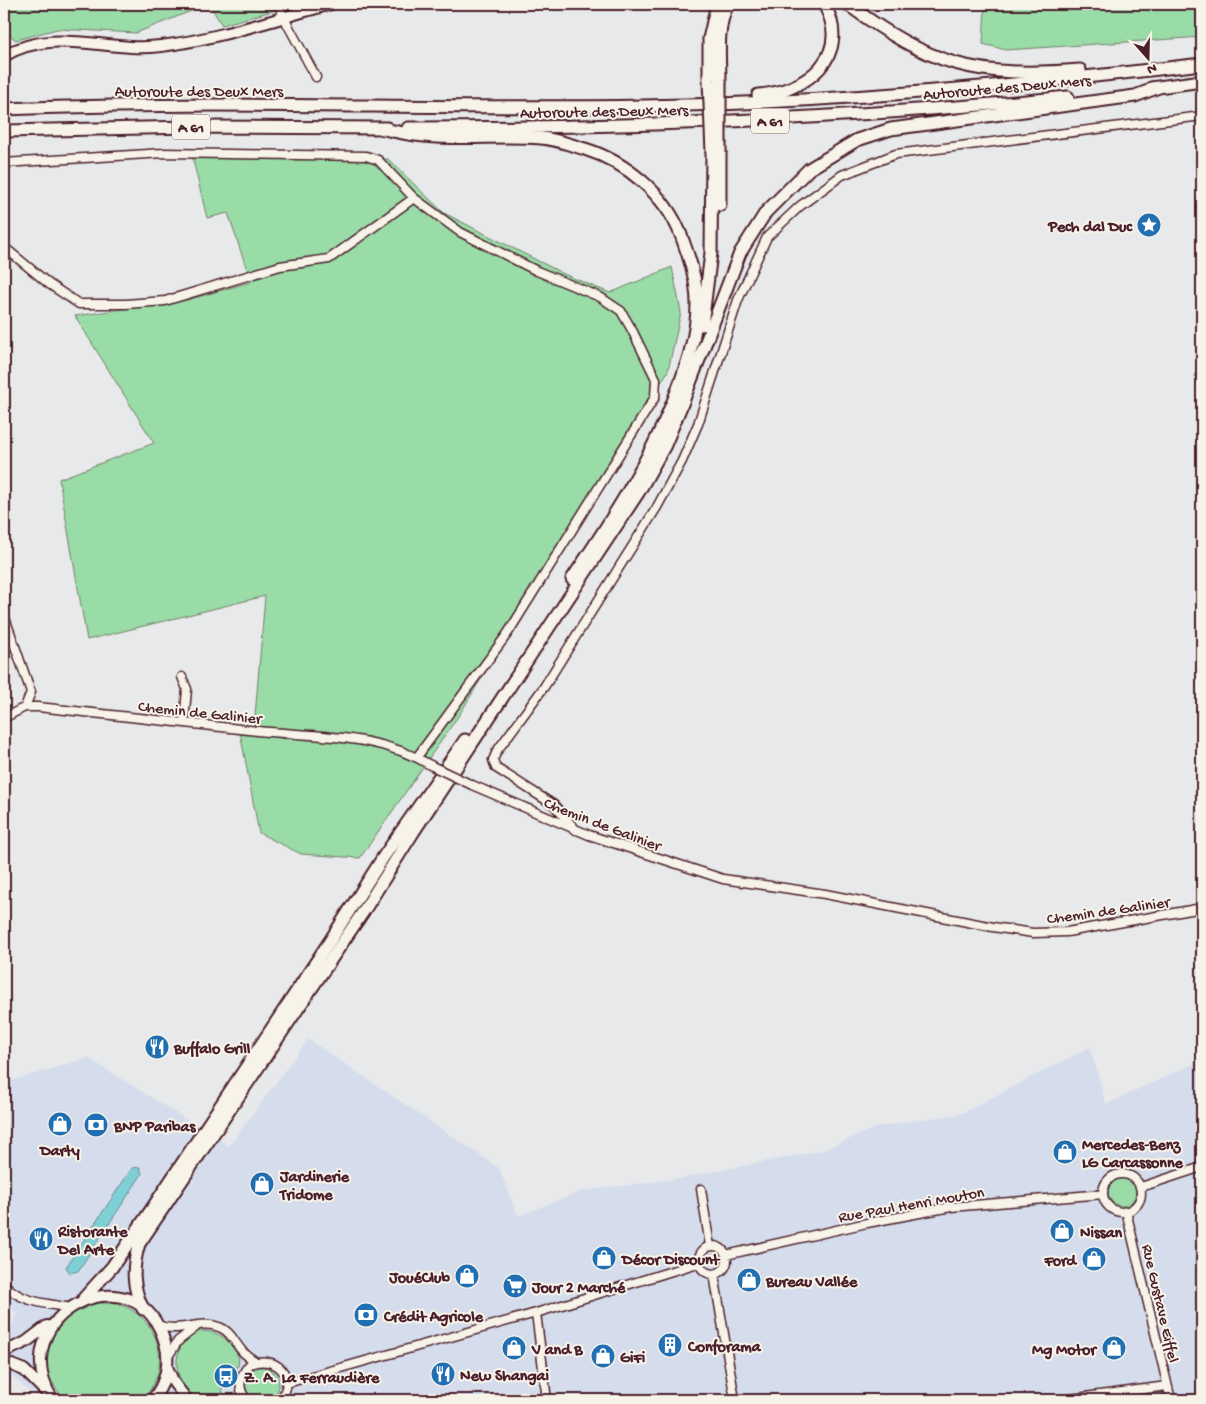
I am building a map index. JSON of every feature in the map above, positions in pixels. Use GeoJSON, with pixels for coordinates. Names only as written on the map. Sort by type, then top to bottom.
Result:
{"type":"FeatureCollection","features":[{"type":"Feature","properties":{"kind":"highway"},"geometry":{"type":"LineString","coordinates":[[698,360],[718,255],[714,81],[710,26],[717,4]]}},
{"type":"Feature","properties":{"kind":"highway"},"geometry":{"type":"LineString","coordinates":[[714,81],[721,25],[728,4]]}},
{"type":"Feature","properties":{"kind":"highway"},"geometry":{"type":"LineString","coordinates":[[722,104],[744,96],[770,94],[794,87],[815,74],[823,65],[832,40],[830,18],[824,4]]}},
{"type":"Feature","properties":{"kind":"highway"},"geometry":{"type":"LineString","coordinates":[[847,4],[898,40],[937,59],[959,65],[1003,73],[1086,70],[1109,75]]}},
{"type":"Feature","properties":{"kind":"highway","name":"Autoroute des Deux Mers"},"geometry":{"type":"LineString","coordinates":[[4,109],[82,106],[526,107],[722,104],[911,94],[1202,64]]}},
{"type":"Feature","properties":{"kind":"highway","name":"Autoroute des Deux Mers"},"geometry":{"type":"LineString","coordinates":[[4,131],[171,127],[544,128],[768,121],[910,112],[1202,81]]}},
{"type":"Feature","properties":{"kind":"highway"},"geometry":{"type":"LineString","coordinates":[[143,1309],[137,1295],[134,1278],[135,1258],[139,1244],[348,935],[414,831],[638,493],[665,445],[740,253],[753,229],[779,197],[823,160],[856,140],[891,129],[1135,96],[1159,87]]}},
{"type":"Feature","properties":{"kind":"highway"},"geometry":{"type":"LineString","coordinates":[[379,128],[424,136],[542,138],[597,154],[636,177],[660,200],[673,218],[691,263],[695,282],[695,333],[686,368]]}},
{"type":"Feature","properties":{"kind":"highway"},"geometry":{"type":"LineString","coordinates":[[84,1298],[112,1267],[151,1210],[325,949],[384,856],[458,750],[595,545],[642,470],[659,436],[686,368],[699,342],[708,287],[716,153]]}},
{"type":"Feature","properties":{"kind":"main road"},"geometry":{"type":"LineString","coordinates":[[4,56],[45,42],[78,41],[159,46],[330,4]]}},
{"type":"Feature","properties":{"kind":"main road"},"geometry":{"type":"LineString","coordinates":[[4,1352],[26,1342],[50,1323],[66,1307],[84,1298],[115,1296],[130,1301],[143,1309],[157,1325],[166,1346],[167,1362],[164,1381],[152,1400]]}},
{"type":"Feature","properties":{"kind":"main road"},"geometry":{"type":"LineString","coordinates":[[50,1323],[39,1350],[40,1372],[50,1396]]}},
{"type":"Feature","properties":{"kind":"main road"},"geometry":{"type":"LineString","coordinates":[[4,1362],[24,1370],[50,1396]]}},
{"type":"Feature","properties":{"kind":"main road"},"geometry":{"type":"LineString","coordinates":[[167,1362],[174,1382],[187,1400]]}},
{"type":"Feature","properties":{"kind":"street"},"geometry":{"type":"LineString","coordinates":[[279,4],[283,16],[316,77]]}},
{"type":"Feature","properties":{"kind":"street"},"geometry":{"type":"LineString","coordinates":[[576,830],[554,804],[496,768],[493,760],[497,751],[544,687],[605,592],[682,461],[698,424],[738,300],[767,237],[800,206],[842,175],[896,154],[1202,116]]}},
{"type":"Feature","properties":{"kind":"street"},"geometry":{"type":"LineString","coordinates":[[4,163],[164,153],[366,156],[378,160],[414,198],[460,232],[537,271],[600,297],[621,311],[656,379],[655,398],[508,633],[417,757]]}},
{"type":"Feature","properties":{"kind":"street"},"geometry":{"type":"LineString","coordinates":[[4,247],[49,284],[79,304],[126,304],[165,301],[280,266],[329,259],[414,198]]}},
{"type":"Feature","properties":{"kind":"street"},"geometry":{"type":"LineString","coordinates":[[4,615],[31,692],[25,707],[4,718]]}},
{"type":"Feature","properties":{"kind":"street"},"geometry":{"type":"LineString","coordinates":[[182,677],[187,689],[184,723]]}},
{"type":"Feature","properties":{"kind":"street","name":"Chemin de Galinier"},"geometry":{"type":"LineString","coordinates":[[25,707],[366,740],[417,757],[472,785],[576,830],[723,879],[825,894],[902,910],[1033,933],[1067,932],[1202,908]]}},
{"type":"Feature","properties":{"kind":"street"},"geometry":{"type":"LineString","coordinates":[[1141,1187],[1202,1167]]}},
{"type":"Feature","properties":{"kind":"street"},"geometry":{"type":"LineString","coordinates":[[1119,1174],[1132,1176],[1141,1187],[1140,1200],[1137,1205],[1126,1211],[1113,1210],[1103,1194],[1107,1181],[1119,1174]]}},
{"type":"Feature","properties":{"kind":"street"},"geometry":{"type":"LineString","coordinates":[[701,1189],[710,1246]]}},
{"type":"Feature","properties":{"kind":"street","name":"Rue Paul Henri Mouton"},"geometry":{"type":"LineString","coordinates":[[726,1255],[895,1217],[951,1207],[1103,1194]]}},
{"type":"Feature","properties":{"kind":"street","name":"Rue Gustave Eiffel"},"geometry":{"type":"LineString","coordinates":[[1126,1211],[1170,1400]]}},
{"type":"Feature","properties":{"kind":"street"},"geometry":{"type":"LineString","coordinates":[[710,1246],[722,1249],[726,1255],[727,1260],[723,1270],[714,1274],[704,1271],[698,1263],[700,1252],[710,1246]]}},
{"type":"Feature","properties":{"kind":"street"},"geometry":{"type":"LineString","coordinates":[[286,1380],[536,1313],[698,1263]]}},
{"type":"Feature","properties":{"kind":"street"},"geometry":{"type":"LineString","coordinates":[[714,1274],[735,1400]]}},
{"type":"Feature","properties":{"kind":"street"},"geometry":{"type":"LineString","coordinates":[[4,1284],[11,1291],[30,1301],[66,1307]]}},
{"type":"Feature","properties":{"kind":"street"},"geometry":{"type":"LineString","coordinates":[[536,1313],[547,1400]]}},
{"type":"Feature","properties":{"kind":"street"},"geometry":{"type":"LineString","coordinates":[[157,1325],[170,1330],[199,1325],[220,1327],[230,1334],[243,1352],[256,1362],[273,1363],[280,1367],[286,1380],[286,1390],[280,1400]]}},
{"type":"Feature","properties":{"kind":"street"},"geometry":{"type":"LineString","coordinates":[[167,1362],[178,1341],[199,1325]]}},
{"type":"Feature","properties":{"kind":"street"},"geometry":{"type":"LineString","coordinates":[[243,1352],[246,1369],[240,1384],[247,1400]]}},
{"type":"Feature","properties":{"kind":"street"},"geometry":{"type":"LineString","coordinates":[[246,1369],[256,1362]]}},
{"type":"Feature","properties":{"kind":"street"},"geometry":{"type":"LineString","coordinates":[[1062,1400],[1167,1386]]}},
{"type":"Feature","properties":{"kind":"shaded area"},"geometry":{"type":"Polygon","coordinates":[[[308,1039],[499,1168],[518,1216],[582,1191],[682,1178],[823,1150],[877,1127],[962,1113],[1090,1047],[1106,1104],[1202,1060],[1202,1400],[39,1400],[11,1375],[7,1343],[16,1313],[4,1299],[4,1083],[88,1058],[229,1146],[308,1039]]]}},
{"type":"Feature","properties":{"kind":"green space"},"geometry":{"type":"Polygon","coordinates":[[[4,4],[209,4],[136,33],[57,29],[16,40],[4,31],[4,4]]]}},
{"type":"Feature","properties":{"kind":"green space"},"geometry":{"type":"Polygon","coordinates":[[[209,4],[293,4],[294,5],[222,25],[209,4]]]}},
{"type":"Feature","properties":{"kind":"green space"},"geometry":{"type":"Polygon","coordinates":[[[985,4],[1202,4],[1202,37],[1006,50],[983,44],[985,4]]]}},
{"type":"Feature","properties":{"kind":"green space"},"geometry":{"type":"Polygon","coordinates":[[[192,156],[388,159],[444,213],[566,275],[610,293],[672,267],[681,312],[668,371],[461,712],[360,858],[301,854],[259,833],[240,732],[254,728],[265,596],[87,640],[59,479],[154,443],[75,316],[187,300],[251,282],[228,213],[207,218],[192,156]]]}},
{"type":"Feature","properties":{"kind":"green space"},"geometry":{"type":"Polygon","coordinates":[[[1122,1178],[1132,1182],[1136,1192],[1132,1202],[1122,1206],[1112,1202],[1108,1192],[1112,1182],[1122,1178]]]}},
{"type":"Feature","properties":{"kind":"green space"},"geometry":{"type":"Polygon","coordinates":[[[97,1303],[118,1304],[130,1309],[141,1317],[150,1328],[156,1340],[159,1352],[159,1365],[156,1378],[150,1390],[141,1400],[66,1400],[54,1386],[48,1371],[47,1357],[50,1343],[57,1330],[67,1319],[81,1309],[97,1303]]]}},
{"type":"Feature","properties":{"kind":"green space"},"geometry":{"type":"Polygon","coordinates":[[[200,1331],[207,1331],[224,1338],[232,1346],[239,1358],[238,1366],[228,1373],[223,1380],[222,1388],[226,1400],[193,1400],[181,1382],[177,1362],[178,1352],[190,1336],[200,1331]]]}},
{"type":"Feature","properties":{"kind":"green space"},"geometry":{"type":"Polygon","coordinates":[[[262,1367],[274,1372],[279,1384],[274,1396],[262,1401],[250,1396],[245,1384],[250,1372],[262,1367]]]}},
{"type":"Feature","properties":{"kind":"water"},"geometry":{"type":"Polygon","coordinates":[[[140,1167],[142,1174],[78,1271],[70,1273],[66,1267],[132,1168],[140,1167]]]}},
{"type":"Feature","properties":{"kind":"place","name":"Pech dal Duc"},"geometry":{"type":"Point","coordinates":[1149,225]}},
{"type":"Feature","properties":{"kind":"place","name":"Buffalo Grill"},"geometry":{"type":"Point","coordinates":[157,1047]}},
{"type":"Feature","properties":{"kind":"place","name":"Darty"},"geometry":{"type":"Point","coordinates":[60,1124]}},
{"type":"Feature","properties":{"kind":"place","name":"BNP Paribas"},"geometry":{"type":"Point","coordinates":[96,1125]}},
{"type":"Feature","properties":{"kind":"place","name":"Mercedes-Benz LG Carcassonne"},"geometry":{"type":"Point","coordinates":[1065,1152]}},
{"type":"Feature","properties":{"kind":"place","name":"Jardinerie Tridome"},"geometry":{"type":"Point","coordinates":[262,1184]}},
{"type":"Feature","properties":{"kind":"place","name":"Nissan"},"geometry":{"type":"Point","coordinates":[1062,1231]}},
{"type":"Feature","properties":{"kind":"place","name":"Ristorante Del Arte"},"geometry":{"type":"Point","coordinates":[41,1239]}},
{"type":"Feature","properties":{"kind":"place","name":"Décor Discount"},"geometry":{"type":"Point","coordinates":[604,1258]}},
{"type":"Feature","properties":{"kind":"place","name":"Ford"},"geometry":{"type":"Point","coordinates":[1094,1259]}},
{"type":"Feature","properties":{"kind":"place","name":"JouéClub"},"geometry":{"type":"Point","coordinates":[467,1276]}},
{"type":"Feature","properties":{"kind":"place","name":"Bureau Vallée"},"geometry":{"type":"Point","coordinates":[749,1280]}},
{"type":"Feature","properties":{"kind":"place","name":"Jour 2 Marché"},"geometry":{"type":"Point","coordinates":[515,1286]}},
{"type":"Feature","properties":{"kind":"place","name":"Crédit Agricole"},"geometry":{"type":"Point","coordinates":[366,1315]}},
{"type":"Feature","properties":{"kind":"place","name":"Conforama"},"geometry":{"type":"Point","coordinates":[670,1345]}},
{"type":"Feature","properties":{"kind":"place","name":"V and B"},"geometry":{"type":"Point","coordinates":[514,1348]}},
{"type":"Feature","properties":{"kind":"place","name":"Mg Motor"},"geometry":{"type":"Point","coordinates":[1114,1348]}},
{"type":"Feature","properties":{"kind":"place","name":"GiFi"},"geometry":{"type":"Point","coordinates":[603,1356]}},
{"type":"Feature","properties":{"kind":"place","name":"New Shangai"},"geometry":{"type":"Point","coordinates":[443,1374]}},
{"type":"Feature","properties":{"kind":"place","name":"Z. A. La Ferraudière"},"geometry":{"type":"Point","coordinates":[226,1376]}}]}
